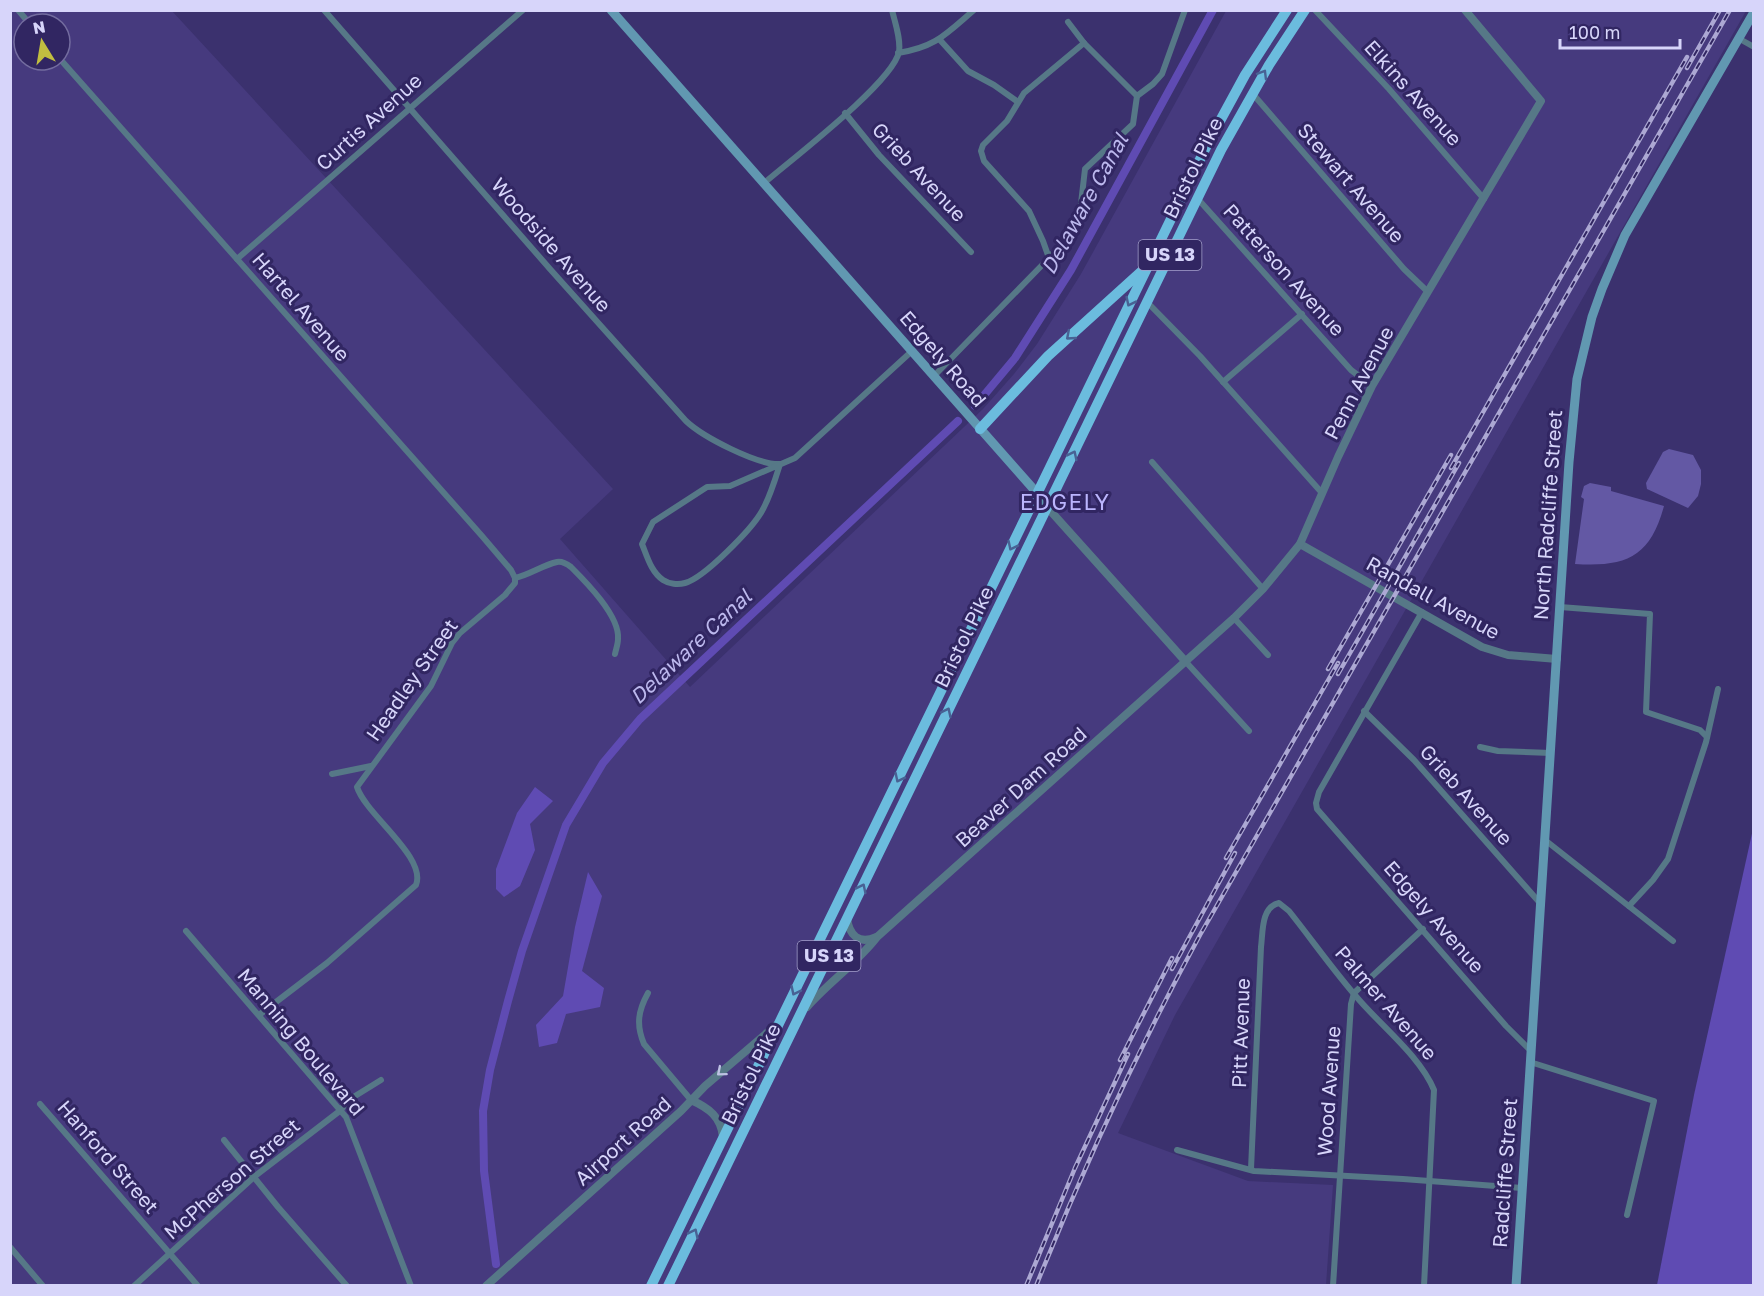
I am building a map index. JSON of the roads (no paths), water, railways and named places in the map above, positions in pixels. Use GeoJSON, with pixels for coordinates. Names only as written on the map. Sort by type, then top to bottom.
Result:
{"type":"FeatureCollection","features":[{"type":"Feature","properties":{"kind":"highway","name":"Bristol Pike"},"geometry":{"type":"LineString","coordinates":[[651,1286],[1223,114],[1250,66],[1287,10]]}},
{"type":"Feature","properties":{"kind":"highway","name":"Bristol Pike"},"geometry":{"type":"LineString","coordinates":[[668,1286],[1197,199],[1252,93],[1305,10]]}},
{"type":"Feature","properties":{"kind":"highway"},"geometry":{"type":"LineString","coordinates":[[980,429],[1048,356],[1150,262]]}},
{"type":"Feature","properties":{"kind":"main road","name":"Edgely Road"},"geometry":{"type":"LineString","coordinates":[[611,10],[1047,507]]}},
{"type":"Feature","properties":{"kind":"main road","name":"North Radcliffe Street"},"geometry":{"type":"LineString","coordinates":[[1530,1062],[1574,402],[1584,348],[1602,289],[1625,235],[1754,12]]}},
{"type":"Feature","properties":{"kind":"main road","name":"Radcliffe Street"},"geometry":{"type":"LineString","coordinates":[[1516,1286],[1530,1062]]}},
{"type":"Feature","properties":{"kind":"street","name":"Woodside Avenue"},"geometry":{"type":"LineString","coordinates":[[324,10],[686,421],[713,440],[764,463],[780,464]]}},
{"type":"Feature","properties":{"kind":"street","name":"Curtis Avenue"},"geometry":{"type":"LineString","coordinates":[[237,259],[522,10]]}},
{"type":"Feature","properties":{"kind":"street"},"geometry":{"type":"LineString","coordinates":[[764,184],[880,82],[898,53],[899,45],[892,10]]}},
{"type":"Feature","properties":{"kind":"street"},"geometry":{"type":"LineString","coordinates":[[898,53],[922,48],[940,40],[974,10]]}},
{"type":"Feature","properties":{"kind":"street"},"geometry":{"type":"LineString","coordinates":[[934,376],[1049,258],[1067,236],[1080,212],[1085,169],[1132,124],[1137,96],[1162,74],[1185,10]]}},
{"type":"Feature","properties":{"kind":"street","name":"Elkins Avenue"},"geometry":{"type":"LineString","coordinates":[[1315,10],[1389,89],[1484,199]]}},
{"type":"Feature","properties":{"kind":"street","name":"Penn Avenue"},"geometry":{"type":"LineString","coordinates":[[1186,662],[1263,589],[1300,544],[1372,386],[1541,101],[1465,10]]}},
{"type":"Feature","properties":{"kind":"street"},"geometry":{"type":"LineString","coordinates":[[1068,22],[1084,43],[1137,96]]}},
{"type":"Feature","properties":{"kind":"street"},"geometry":{"type":"LineString","coordinates":[[1738,38],[1754,47]]}},
{"type":"Feature","properties":{"kind":"street"},"geometry":{"type":"LineString","coordinates":[[940,40],[968,70],[1018,102]]}},
{"type":"Feature","properties":{"kind":"street"},"geometry":{"type":"LineString","coordinates":[[1049,258],[1029,211],[984,161],[981,151],[983,145],[1007,121],[1029,88],[1084,43]]}},
{"type":"Feature","properties":{"kind":"street","name":"Hartel Avenue"},"geometry":{"type":"LineString","coordinates":[[72,72],[482,536],[515,578]]}},
{"type":"Feature","properties":{"kind":"street","name":"Stewart Avenue"},"geometry":{"type":"LineString","coordinates":[[1252,93],[1404,269],[1428,292]]}},
{"type":"Feature","properties":{"kind":"street","name":"Grieb Avenue"},"geometry":{"type":"LineString","coordinates":[[845,113],[879,155],[971,252]]}},
{"type":"Feature","properties":{"kind":"street","name":"Patterson Avenue"},"geometry":{"type":"LineString","coordinates":[[1197,199],[1351,370],[1372,386]]}},
{"type":"Feature","properties":{"kind":"street"},"geometry":{"type":"LineString","coordinates":[[1147,302],[1193,348],[1322,494]]}},
{"type":"Feature","properties":{"kind":"street"},"geometry":{"type":"LineString","coordinates":[[1223,382],[1302,314]]}},
{"type":"Feature","properties":{"kind":"street"},"geometry":{"type":"LineString","coordinates":[[780,464],[769,497],[757,518],[738,540],[698,577],[684,584],[669,583],[658,575],[652,568],[642,544],[653,522],[707,487],[730,486],[780,464],[795,458],[912,351]]}},
{"type":"Feature","properties":{"kind":"street"},"geometry":{"type":"LineString","coordinates":[[1152,462],[1263,589]]}},
{"type":"Feature","properties":{"kind":"street","name":"Edgely Road"},"geometry":{"type":"LineString","coordinates":[[1047,507],[1249,730]]}},
{"type":"Feature","properties":{"kind":"street","name":"Randall Avenue"},"geometry":{"type":"LineString","coordinates":[[1300,544],[1497,653],[1557,659]]}},
{"type":"Feature","properties":{"kind":"street"},"geometry":{"type":"LineString","coordinates":[[515,578],[556,562],[565,563],[571,567],[600,600],[613,619],[618,639],[615,654]]}},
{"type":"Feature","properties":{"kind":"street","name":"Headley Street"},"geometry":{"type":"LineString","coordinates":[[259,1015],[327,963],[416,885],[418,879],[416,870],[408,855],[371,811],[358,790],[359,782],[431,686],[452,643],[465,628],[512,588],[515,578]]}},
{"type":"Feature","properties":{"kind":"street"},"geometry":{"type":"LineString","coordinates":[[1560,607],[1650,614],[1646,712],[1700,730],[1707,737]]}},
{"type":"Feature","properties":{"kind":"street"},"geometry":{"type":"LineString","coordinates":[[1365,711],[1422,612]]}},
{"type":"Feature","properties":{"kind":"street"},"geometry":{"type":"LineString","coordinates":[[1234,618],[1268,655]]}},
{"type":"Feature","properties":{"kind":"street","name":"Beaver Dam Road"},"geometry":{"type":"LineString","coordinates":[[800,1015],[820,993],[865,952],[877,936],[1186,662]]}},
{"type":"Feature","properties":{"kind":"street"},"geometry":{"type":"LineString","coordinates":[[1629,906],[1653,880],[1668,859],[1707,737],[1718,689]]}},
{"type":"Feature","properties":{"kind":"street","name":"Grieb Avenue"},"geometry":{"type":"LineString","coordinates":[[1365,711],[1414,760],[1541,903]]}},
{"type":"Feature","properties":{"kind":"street","name":"Edgely Avenue"},"geometry":{"type":"LineString","coordinates":[[1365,711],[1319,792],[1317,809],[1506,1026],[1531,1051]]}},
{"type":"Feature","properties":{"kind":"street"},"geometry":{"type":"LineString","coordinates":[[1480,747],[1498,751],[1551,753]]}},
{"type":"Feature","properties":{"kind":"street"},"geometry":{"type":"LineString","coordinates":[[332,774],[372,766]]}},
{"type":"Feature","properties":{"kind":"street","name":"Grieb Avenue"},"geometry":{"type":"LineString","coordinates":[[1545,840],[1673,941]]}},
{"type":"Feature","properties":{"kind":"street","name":"Palmer Avenue"},"geometry":{"type":"LineString","coordinates":[[1275,903],[1283,904],[1354,993],[1431,1081],[1435,1101],[1424,1286]]}},
{"type":"Feature","properties":{"kind":"street","name":"Pitt Avenue"},"geometry":{"type":"LineString","coordinates":[[1251,1169],[1261,947],[1266,913],[1275,903]]}},
{"type":"Feature","properties":{"kind":"street"},"geometry":{"type":"LineString","coordinates":[[847,918],[851,934],[858,939],[866,940],[877,936]]}},
{"type":"Feature","properties":{"kind":"street"},"geometry":{"type":"LineString","coordinates":[[1354,993],[1423,929]]}},
{"type":"Feature","properties":{"kind":"street","name":"Manning Boulevard"},"geometry":{"type":"LineString","coordinates":[[186,931],[341,1110],[351,1127],[411,1286]]}},
{"type":"Feature","properties":{"kind":"street"},"geometry":{"type":"LineString","coordinates":[[648,993],[639,1017],[640,1034],[644,1044],[691,1100],[706,1107],[716,1116],[721,1125],[723,1137]]}},
{"type":"Feature","properties":{"kind":"street","name":"Wood Avenue"},"geometry":{"type":"LineString","coordinates":[[1333,1286],[1351,1004],[1354,993]]}},
{"type":"Feature","properties":{"kind":"street","name":"Airport Road"},"geometry":{"type":"LineString","coordinates":[[486,1286],[681,1111],[705,1086],[781,1020]]}},
{"type":"Feature","properties":{"kind":"street"},"geometry":{"type":"LineString","coordinates":[[1530,1062],[1654,1101],[1627,1215]]}},
{"type":"Feature","properties":{"kind":"street","name":"McPherson Street"},"geometry":{"type":"LineString","coordinates":[[134,1286],[255,1176],[341,1110],[347,1101],[381,1080]]}},
{"type":"Feature","properties":{"kind":"street","name":"Hanford Street"},"geometry":{"type":"LineString","coordinates":[[40,1104],[198,1286]]}},
{"type":"Feature","properties":{"kind":"street"},"geometry":{"type":"LineString","coordinates":[[224,1140],[278,1207],[347,1286]]}},
{"type":"Feature","properties":{"kind":"street"},"geometry":{"type":"LineString","coordinates":[[1177,1150],[1254,1171],[1522,1188]]}},
{"type":"Feature","properties":{"kind":"street"},"geometry":{"type":"LineString","coordinates":[[10,1247],[43,1286]]}},
{"type":"Feature","properties":{"kind":"waterway","name":"Delaware Canal"},"geometry":{"type":"LineString","coordinates":[[975,406],[1015,358],[1071,270],[1213,10]]}},
{"type":"Feature","properties":{"kind":"waterway","name":"Delaware Canal"},"geometry":{"type":"LineString","coordinates":[[496,1264],[484,1171],[483,1111],[490,1070],[522,951],[566,825],[603,763],[640,719],[958,421]]}},
{"type":"Feature","properties":{"kind":"railway"},"geometry":{"type":"LineString","coordinates":[[1687,68],[1720,10]]}},
{"type":"Feature","properties":{"kind":"railway"},"geometry":{"type":"LineString","coordinates":[[1036,1286],[1113,1108],[1200,935],[1730,10]]}},
{"type":"Feature","properties":{"kind":"railway"},"geometry":{"type":"LineString","coordinates":[[1451,468],[1687,57]]}},
{"type":"Feature","properties":{"kind":"railway"},"geometry":{"type":"LineString","coordinates":[[1328,669],[1451,455]]}},
{"type":"Feature","properties":{"kind":"railway"},"geometry":{"type":"LineString","coordinates":[[1338,674],[1459,463]]}},
{"type":"Feature","properties":{"kind":"railway"},"geometry":{"type":"LineString","coordinates":[[1226,858],[1338,663]]}},
{"type":"Feature","properties":{"kind":"railway"},"geometry":{"type":"LineString","coordinates":[[1172,969],[1235,853]]}},
{"type":"Feature","properties":{"kind":"railway"},"geometry":{"type":"LineString","coordinates":[[1120,1060],[1172,958]]}},
{"type":"Feature","properties":{"kind":"railway"},"geometry":{"type":"LineString","coordinates":[[1026,1286],[1075,1168],[1128,1054]]}},
{"type":"Feature","properties":{"kind":"district","name":"EDGELY"},"geometry":{"type":"Point","coordinates":[1065,502]}}]}
